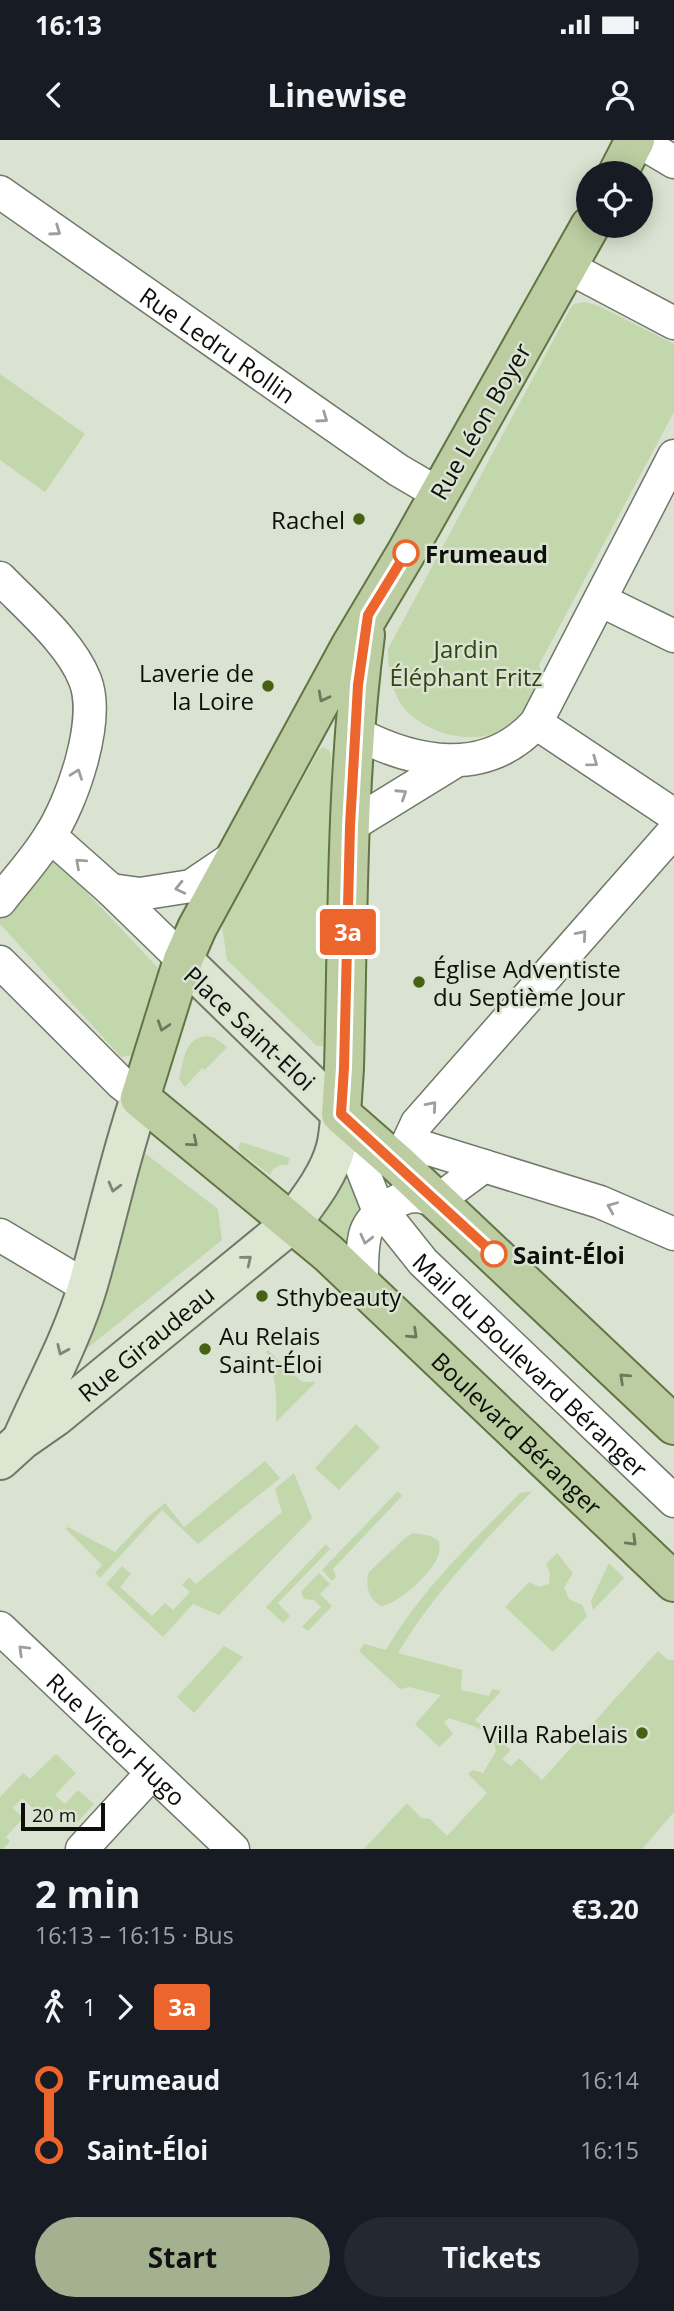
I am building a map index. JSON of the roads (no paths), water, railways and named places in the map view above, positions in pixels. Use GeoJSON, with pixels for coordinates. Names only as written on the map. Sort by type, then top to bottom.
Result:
{"type":"FeatureCollection","features":[{"type":"Feature","properties":{"kind":"main road"},"geometry":{"type":"LineString","coordinates":[[625,161],[636,140]]}},
{"type":"Feature","properties":{"kind":"main road","name":"Rue Léon Boyer"},"geometry":{"type":"LineString","coordinates":[[183,960],[197,928],[368,615],[584,238]]}},
{"type":"Feature","properties":{"kind":"main road","name":"Rue Léon Boyer"},"geometry":{"type":"LineString","coordinates":[[341,1114],[350,826],[358,685],[368,615]]}},
{"type":"Feature","properties":{"kind":"main road","name":"Place Saint-Eloi"},"geometry":{"type":"LineString","coordinates":[[140,1098],[183,960]]}},
{"type":"Feature","properties":{"kind":"main road"},"geometry":{"type":"LineString","coordinates":[[140,1098],[292,1223]]}},
{"type":"Feature","properties":{"kind":"main road"},"geometry":{"type":"LineString","coordinates":[[341,1114],[380,1165],[437,1201],[674,1425]]}},
{"type":"Feature","properties":{"kind":"main road","name":"Boulevard Béranger"},"geometry":{"type":"LineString","coordinates":[[292,1223],[328,1253],[674,1582]]}},
{"type":"Feature","properties":{"kind":"street"},"geometry":{"type":"LineString","coordinates":[[636,140],[674,162]]}},
{"type":"Feature","properties":{"kind":"street","name":"Rue Ledru Rollin"},"geometry":{"type":"LineString","coordinates":[[0,192],[398,470],[439,494]]}},
{"type":"Feature","properties":{"kind":"street"},"geometry":{"type":"LineString","coordinates":[[568,267],[674,323]]}},
{"type":"Feature","properties":{"kind":"street"},"geometry":{"type":"LineString","coordinates":[[350,826],[454,762],[496,753],[524,736],[536,723],[674,456]]}},
{"type":"Feature","properties":{"kind":"street"},"geometry":{"type":"LineString","coordinates":[[0,578],[68,652],[85,680],[89,695],[90,724],[86,749],[64,808],[50,836],[0,901]]}},
{"type":"Feature","properties":{"kind":"street"},"geometry":{"type":"LineString","coordinates":[[600,600],[674,636]]}},
{"type":"Feature","properties":{"kind":"street"},"geometry":{"type":"LineString","coordinates":[[536,723],[674,815]]}},
{"type":"Feature","properties":{"kind":"street"},"geometry":{"type":"LineString","coordinates":[[356,733],[386,749],[454,762]]}},
{"type":"Feature","properties":{"kind":"street"},"geometry":{"type":"LineString","coordinates":[[380,1165],[674,831]]}},
{"type":"Feature","properties":{"kind":"street"},"geometry":{"type":"LineString","coordinates":[[50,836],[111,890],[183,960]]}},
{"type":"Feature","properties":{"kind":"street"},"geometry":{"type":"LineString","coordinates":[[111,890],[140,894],[191,886],[238,854]]}},
{"type":"Feature","properties":{"kind":"street","name":"Place Saint-Eloi"},"geometry":{"type":"LineString","coordinates":[[183,960],[341,1114]]}},
{"type":"Feature","properties":{"kind":"street"},"geometry":{"type":"LineString","coordinates":[[0,962],[121,1083],[140,1098]]}},
{"type":"Feature","properties":{"kind":"street","name":"Place Saint-Eloi"},"geometry":{"type":"LineString","coordinates":[[7,1443],[72,1328],[87,1287],[128,1133],[140,1098]]}},
{"type":"Feature","properties":{"kind":"street"},"geometry":{"type":"LineString","coordinates":[[292,1223],[314,1194],[337,1146],[341,1114]]}},
{"type":"Feature","properties":{"kind":"street"},"geometry":{"type":"LineString","coordinates":[[380,1165],[426,1149],[600,1202],[674,1234]]}},
{"type":"Feature","properties":{"kind":"street","name":"Mail du Boulevard Béranger"},"geometry":{"type":"LineString","coordinates":[[380,1165],[384,1213],[423,1262],[674,1501]]}},
{"type":"Feature","properties":{"kind":"street"},"geometry":{"type":"LineString","coordinates":[[362,1286],[363,1248],[366,1232],[372,1222],[398,1201],[416,1196],[437,1201],[484,1166]]}},
{"type":"Feature","properties":{"kind":"street","name":"Rue Giraudeau"},"geometry":{"type":"LineString","coordinates":[[7,1443],[55,1417],[292,1223]]}},
{"type":"Feature","properties":{"kind":"street"},"geometry":{"type":"LineString","coordinates":[[0,1235],[87,1287]]}},
{"type":"Feature","properties":{"kind":"street","name":"Rue Victor Hugo"},"geometry":{"type":"LineString","coordinates":[[0,1628],[233,1849]]}},
{"type":"Feature","properties":{"kind":"street"},"geometry":{"type":"LineString","coordinates":[[82,1849],[152,1773]]}},
{"type":"Feature","properties":{"kind":"place","name":"Rachel"},"geometry":{"type":"Point","coordinates":[359,519]}},
{"type":"Feature","properties":{"kind":"place","name":"Frumeaud"},"geometry":{"type":"Point","coordinates":[406,553]}},
{"type":"Feature","properties":{"kind":"place","name":"Laverie de la Loire"},"geometry":{"type":"Point","coordinates":[268,686]}},
{"type":"Feature","properties":{"kind":"place","name":"Église Adventiste du Septième Jour"},"geometry":{"type":"Point","coordinates":[419,982]}},
{"type":"Feature","properties":{"kind":"place","name":"Saint-Éloi"},"geometry":{"type":"Point","coordinates":[494,1254]}},
{"type":"Feature","properties":{"kind":"place","name":"Sthybeauty"},"geometry":{"type":"Point","coordinates":[262,1296]}},
{"type":"Feature","properties":{"kind":"place","name":"Au Relais Saint-Éloi"},"geometry":{"type":"Point","coordinates":[205,1349]}},
{"type":"Feature","properties":{"kind":"place","name":"Villa Rabelais"},"geometry":{"type":"Point","coordinates":[642,1733]}},
{"type":"Feature","properties":{"kind":"park label","name":"Jardin Éléphant Fritz"},"geometry":{"type":"Point","coordinates":[466,662]}}]}
